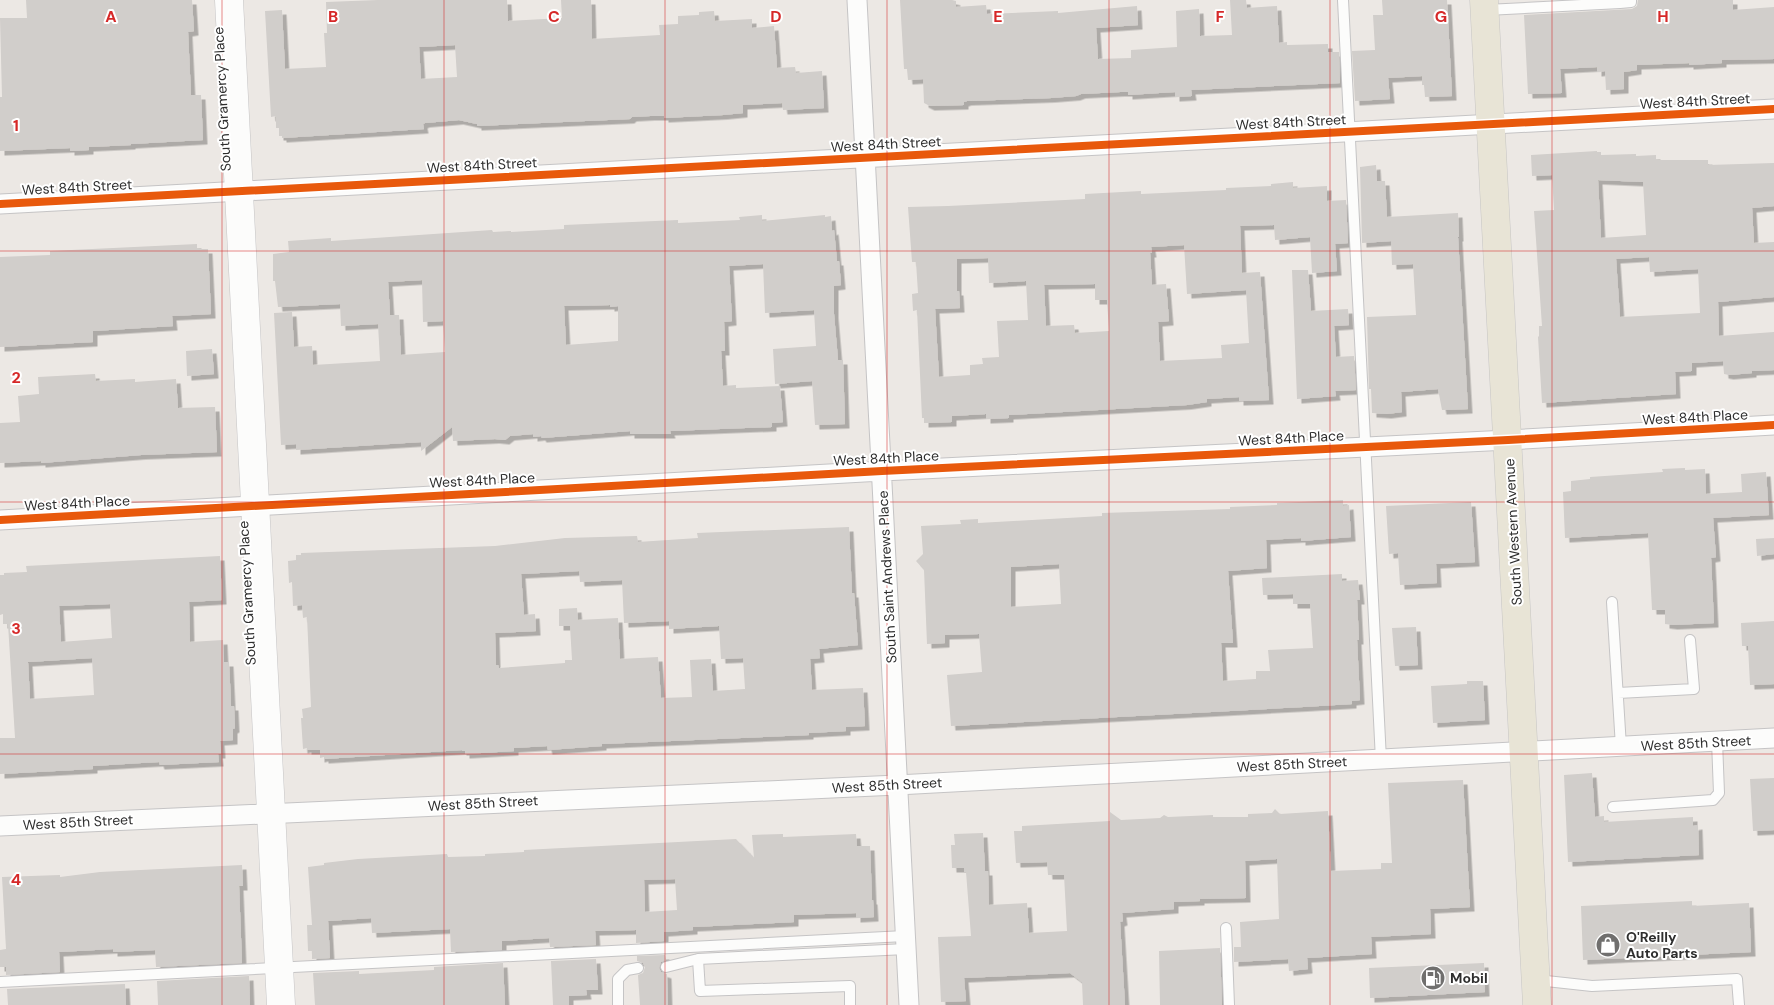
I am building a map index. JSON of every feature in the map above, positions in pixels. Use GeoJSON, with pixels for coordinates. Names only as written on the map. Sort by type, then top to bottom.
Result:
{"type":"FeatureCollection","features":[{"type":"Feature","properties":{"kind":"main road","name":"South Western Avenue"},"geometry":{"type":"LineString","coordinates":[[1485,5],[1537,992]]}},
{"type":"Feature","properties":{"kind":"street","name":"South Gramercy Place"},"geometry":{"type":"LineString","coordinates":[[229,0],[280,1005]]}},
{"type":"Feature","properties":{"kind":"street","name":"South Saint Andrews Place"},"geometry":{"type":"LineString","coordinates":[[858,0],[909,1005]]}},
{"type":"Feature","properties":{"kind":"street","name":"West 84th Street"},"geometry":{"type":"LineString","coordinates":[[0,204],[1774,109]]}},
{"type":"Feature","properties":{"kind":"street","name":"West 84th Place"},"geometry":{"type":"LineString","coordinates":[[0,520],[882,470],[1508,440],[1774,425]]}},
{"type":"Feature","properties":{"kind":"street","name":"West 85th Street"},"geometry":{"type":"LineString","coordinates":[[0,826],[897,785],[1774,738]]}},
{"type":"Feature","properties":{"kind":"lane"},"geometry":{"type":"LineString","coordinates":[[1342,0],[1381,760]]}},
{"type":"Feature","properties":{"kind":"lane"},"geometry":{"type":"LineString","coordinates":[[1485,5],[1620,4],[1631,2],[1631,0]]}},
{"type":"Feature","properties":{"kind":"lane"},"geometry":{"type":"LineString","coordinates":[[1612,602],[1621,747]]}},
{"type":"Feature","properties":{"kind":"lane"},"geometry":{"type":"LineString","coordinates":[[1618,693],[1694,689],[1690,640]]}},
{"type":"Feature","properties":{"kind":"lane"},"geometry":{"type":"LineString","coordinates":[[1613,807],[1713,800],[1719,793],[1717,741]]}},
{"type":"Feature","properties":{"kind":"lane"},"geometry":{"type":"LineString","coordinates":[[1226,928],[1230,1005]]}},
{"type":"Feature","properties":{"kind":"lane"},"geometry":{"type":"LineString","coordinates":[[666,967],[698,959],[906,942]]}},
{"type":"Feature","properties":{"kind":"lane"},"geometry":{"type":"LineString","coordinates":[[0,982],[278,968],[906,942]]}},
{"type":"Feature","properties":{"kind":"lane"},"geometry":{"type":"LineString","coordinates":[[698,959],[700,991],[850,986],[850,1005]]}},
{"type":"Feature","properties":{"kind":"lane"},"geometry":{"type":"LineString","coordinates":[[618,1005],[618,978],[627,970],[638,968]]}},
{"type":"Feature","properties":{"kind":"lane"},"geometry":{"type":"LineString","coordinates":[[1537,992],[1592,986],[1738,979],[1739,1005]]}},
{"type":"Feature","properties":{"kind":"building"},"geometry":{"type":"Polygon","coordinates":[[[26,0],[192,0],[194,31],[188,32],[191,95],[201,95],[203,140],[89,147],[89,150],[70,151],[70,148],[0,151],[0,97],[2,97],[0,18],[27,18],[26,0]]]}},
{"type":"Feature","properties":{"kind":"building"},"geometry":{"type":"Polygon","coordinates":[[[507,0],[508,21],[562,18],[561,0],[591,0],[592,39],[660,35],[659,25],[678,24],[678,16],[699,15],[699,12],[714,11],[715,21],[752,19],[752,28],[774,26],[777,68],[795,67],[796,73],[822,71],[824,108],[783,110],[782,103],[743,105],[743,113],[723,115],[664,118],[664,116],[650,116],[632,117],[630,119],[477,126],[477,124],[459,120],[425,123],[423,124],[424,129],[282,138],[282,136],[279,136],[279,128],[276,128],[276,116],[271,117],[265,11],[282,10],[285,69],[326,67],[324,33],[327,33],[326,2],[507,0]],[[455,45],[419,47],[421,79],[457,77],[455,45]]]}},
{"type":"Feature","properties":{"kind":"building"},"geometry":{"type":"Polygon","coordinates":[[[900,0],[952,0],[956,1],[956,7],[986,5],[987,14],[1058,11],[1058,13],[1137,6],[1138,25],[1096,28],[1098,59],[1131,58],[1131,50],[1177,47],[1176,11],[1199,9],[1200,36],[1232,35],[1230,0],[1246,0],[1247,8],[1277,6],[1279,43],[1287,42],[1287,45],[1328,44],[1328,52],[1339,52],[1340,83],[1191,90],[1192,96],[1175,97],[1175,92],[1128,95],[1128,92],[1120,92],[1051,98],[967,101],[964,102],[964,105],[930,106],[924,103],[923,79],[908,80],[907,69],[904,69],[900,0]]]}},
{"type":"Feature","properties":{"kind":"building"},"geometry":{"type":"Polygon","coordinates":[[[1382,0],[1447,0],[1452,96],[1425,97],[1422,76],[1388,78],[1390,99],[1355,101],[1352,51],[1375,50],[1373,15],[1383,15],[1382,0]]]}},
{"type":"Feature","properties":{"kind":"building"},"geometry":{"type":"Polygon","coordinates":[[[1638,0],[1733,0],[1733,10],[1774,7],[1774,59],[1722,60],[1722,63],[1689,65],[1689,63],[1637,65],[1637,70],[1624,72],[1624,89],[1606,90],[1605,71],[1597,72],[1597,67],[1560,69],[1562,93],[1528,94],[1524,15],[1632,9],[1637,6],[1638,0]]]}},
{"type":"Feature","properties":{"kind":"building"},"geometry":{"type":"Polygon","coordinates":[[[1597,151],[1601,152],[1601,155],[1656,155],[1656,160],[1708,160],[1708,165],[1774,163],[1774,206],[1752,208],[1754,243],[1774,242],[1774,297],[1718,302],[1719,336],[1774,332],[1774,370],[1729,375],[1724,374],[1723,361],[1692,363],[1692,371],[1675,372],[1676,394],[1542,403],[1538,337],[1539,326],[1542,326],[1534,211],[1554,210],[1552,175],[1532,176],[1531,155],[1597,151]],[[1598,180],[1601,238],[1646,235],[1643,182],[1598,180]],[[1649,257],[1616,259],[1620,317],[1700,313],[1698,269],[1650,272],[1649,257]]]}},
{"type":"Feature","properties":{"kind":"building"},"geometry":{"type":"Polygon","coordinates":[[[1376,165],[1377,181],[1385,181],[1387,217],[1458,213],[1468,409],[1442,410],[1438,389],[1401,392],[1402,412],[1372,413],[1371,389],[1369,389],[1367,317],[1416,315],[1413,264],[1392,265],[1391,241],[1362,243],[1360,167],[1376,165]]]}},
{"type":"Feature","properties":{"kind":"building"},"geometry":{"type":"Polygon","coordinates":[[[1293,182],[1293,188],[1327,186],[1327,201],[1346,200],[1348,243],[1335,244],[1337,271],[1312,273],[1310,237],[1275,240],[1274,225],[1240,226],[1242,273],[1260,272],[1269,400],[1239,401],[1239,397],[1207,399],[1207,402],[1187,405],[1009,415],[1009,418],[986,419],[986,414],[952,416],[952,422],[924,423],[924,418],[922,418],[917,310],[913,311],[912,294],[918,293],[916,262],[912,262],[908,207],[1085,199],[1085,194],[1141,191],[1141,194],[1226,190],[1226,188],[1271,186],[1271,184],[1293,182]],[[1184,245],[1151,247],[1152,285],[1166,284],[1169,321],[1158,322],[1160,361],[1222,358],[1221,345],[1249,343],[1246,290],[1187,294],[1184,245]],[[988,258],[957,259],[957,291],[959,291],[960,308],[935,309],[939,377],[970,375],[970,365],[983,364],[982,358],[999,357],[997,321],[1028,320],[1026,281],[989,283],[988,258]],[[1095,284],[1044,285],[1046,326],[1074,325],[1075,333],[1109,331],[1107,300],[1095,300],[1095,284]]]}},
{"type":"Feature","properties":{"kind":"building"},"geometry":{"type":"Polygon","coordinates":[[[762,215],[762,221],[831,216],[841,285],[834,286],[834,314],[838,360],[843,360],[845,424],[815,425],[812,381],[775,384],[773,349],[816,346],[814,310],[765,313],[763,264],[729,266],[732,321],[724,322],[725,351],[721,351],[723,386],[736,385],[736,388],[780,386],[783,422],[772,423],[772,427],[670,431],[671,434],[630,434],[630,431],[542,438],[541,436],[533,437],[533,434],[510,436],[505,440],[453,441],[452,427],[421,451],[421,442],[296,450],[296,444],[281,445],[274,313],[292,312],[294,347],[312,346],[313,365],[380,361],[378,324],[341,326],[340,304],[278,307],[275,281],[273,281],[273,254],[289,252],[288,241],[331,238],[331,241],[492,230],[493,232],[511,232],[564,229],[564,225],[678,220],[678,223],[740,220],[739,217],[762,215]],[[422,280],[388,282],[390,315],[399,315],[401,355],[445,352],[443,321],[423,322],[422,280]],[[610,305],[564,306],[566,345],[618,341],[618,306],[610,307],[610,305]]]}},
{"type":"Feature","properties":{"kind":"building"},"geometry":{"type":"Polygon","coordinates":[[[197,244],[197,249],[208,249],[211,314],[172,316],[173,326],[93,331],[93,342],[0,347],[0,257],[50,255],[50,251],[197,244]]]}},
{"type":"Feature","properties":{"kind":"building"},"geometry":{"type":"Polygon","coordinates":[[[1292,270],[1308,270],[1311,311],[1348,309],[1349,325],[1334,326],[1336,357],[1354,356],[1356,390],[1335,391],[1336,396],[1297,399],[1292,270]]]}},
{"type":"Feature","properties":{"kind":"building"},"geometry":{"type":"Polygon","coordinates":[[[212,349],[214,374],[187,376],[186,351],[212,349]]]}},
{"type":"Feature","properties":{"kind":"building"},"geometry":{"type":"Polygon","coordinates":[[[95,374],[96,381],[135,379],[135,382],[176,379],[178,408],[215,407],[217,452],[141,455],[41,463],[41,461],[0,463],[0,423],[20,422],[18,396],[39,394],[38,377],[95,374]]]}},
{"type":"Feature","properties":{"kind":"building"},"geometry":{"type":"Polygon","coordinates":[[[1685,468],[1685,470],[1705,469],[1706,494],[1742,492],[1741,474],[1766,472],[1769,515],[1713,518],[1716,557],[1711,558],[1714,623],[1665,624],[1665,610],[1652,610],[1648,533],[1565,538],[1563,492],[1571,491],[1571,481],[1590,479],[1590,477],[1663,472],[1662,469],[1685,468]]]}},
{"type":"Feature","properties":{"kind":"building"},"geometry":{"type":"Polygon","coordinates":[[[1343,500],[1343,506],[1349,505],[1351,537],[1301,541],[1301,538],[1266,540],[1267,568],[1228,571],[1233,643],[1221,643],[1223,681],[1256,679],[1256,671],[1270,671],[1268,650],[1313,648],[1310,604],[1293,604],[1293,594],[1263,595],[1262,578],[1342,574],[1342,581],[1358,580],[1360,600],[1357,600],[1359,640],[1357,640],[1360,700],[1352,701],[1352,704],[951,726],[947,675],[982,672],[979,634],[945,635],[945,643],[927,644],[924,570],[916,561],[923,554],[921,526],[961,524],[960,520],[978,519],[978,523],[1102,516],[1102,513],[1230,509],[1230,507],[1277,505],[1277,503],[1343,500]],[[1059,564],[1011,567],[1011,607],[1061,604],[1059,564]]]}},
{"type":"Feature","properties":{"kind":"building"},"geometry":{"type":"Polygon","coordinates":[[[1471,502],[1475,562],[1436,564],[1437,583],[1400,585],[1398,553],[1389,554],[1386,506],[1471,502]]]}},
{"type":"Feature","properties":{"kind":"building"},"geometry":{"type":"Polygon","coordinates":[[[849,527],[852,593],[854,593],[858,645],[819,649],[820,658],[810,659],[812,690],[863,688],[865,726],[846,727],[846,731],[809,733],[809,735],[602,744],[602,746],[548,750],[547,746],[514,748],[514,751],[465,754],[465,751],[462,750],[324,759],[324,757],[320,758],[320,750],[303,749],[302,709],[311,707],[307,617],[303,618],[302,605],[293,606],[292,582],[289,583],[288,561],[296,560],[296,555],[301,555],[301,553],[495,546],[565,538],[637,536],[638,542],[698,538],[697,533],[849,527]],[[579,571],[521,574],[524,615],[535,614],[536,631],[495,633],[496,665],[499,668],[565,663],[565,660],[572,660],[570,626],[559,626],[559,609],[577,608],[578,620],[618,618],[620,659],[658,657],[661,698],[692,697],[690,660],[711,659],[713,691],[745,689],[743,658],[721,659],[719,626],[669,629],[669,621],[624,623],[622,580],[580,582],[579,571]]]}},
{"type":"Feature","properties":{"kind":"building"},"geometry":{"type":"Polygon","coordinates":[[[1774,538],[1774,554],[1757,556],[1756,539],[1774,538]]]}},
{"type":"Feature","properties":{"kind":"building"},"geometry":{"type":"Polygon","coordinates":[[[220,556],[222,600],[189,602],[190,642],[223,640],[224,662],[229,662],[231,706],[234,706],[235,728],[233,729],[233,740],[220,741],[221,754],[218,754],[219,762],[160,765],[159,762],[93,766],[93,769],[0,774],[0,738],[15,738],[8,624],[3,624],[3,614],[0,615],[0,575],[4,575],[4,573],[27,572],[26,566],[220,556]],[[110,604],[59,606],[61,642],[112,638],[110,604]],[[92,658],[28,662],[30,699],[94,695],[92,658]]]}},
{"type":"Feature","properties":{"kind":"building"},"geometry":{"type":"Polygon","coordinates":[[[1774,621],[1774,684],[1750,685],[1748,646],[1742,646],[1741,623],[1774,621]]]}},
{"type":"Feature","properties":{"kind":"building"},"geometry":{"type":"Polygon","coordinates":[[[1416,627],[1418,665],[1395,666],[1392,628],[1416,627]]]}},
{"type":"Feature","properties":{"kind":"building"},"geometry":{"type":"Polygon","coordinates":[[[1467,681],[1483,681],[1485,720],[1433,723],[1431,686],[1467,684],[1467,681]]]}},
{"type":"Feature","properties":{"kind":"building"},"geometry":{"type":"Polygon","coordinates":[[[1592,773],[1595,817],[1604,816],[1604,822],[1693,817],[1693,826],[1698,825],[1699,855],[1568,862],[1564,775],[1592,773]]]}},
{"type":"Feature","properties":{"kind":"building"},"geometry":{"type":"Polygon","coordinates":[[[1774,778],[1774,830],[1753,831],[1750,779],[1774,778]]]}},
{"type":"Feature","properties":{"kind":"building"},"geometry":{"type":"Polygon","coordinates":[[[1463,780],[1470,907],[1430,909],[1431,934],[1371,937],[1372,954],[1307,958],[1308,969],[1289,971],[1288,959],[1234,962],[1234,947],[1241,947],[1240,922],[1279,919],[1277,859],[1245,861],[1246,898],[1200,899],[1200,901],[1174,902],[1174,909],[1122,913],[1123,921],[1120,922],[1125,1005],[1083,1005],[1082,982],[1070,973],[964,978],[966,1001],[941,1002],[938,937],[971,936],[966,872],[964,872],[964,868],[952,868],[951,845],[955,845],[954,834],[983,833],[985,871],[988,871],[989,905],[1027,903],[1029,933],[1067,931],[1064,875],[1048,875],[1047,862],[1016,863],[1014,831],[1022,831],[1022,826],[1110,821],[1110,812],[1121,820],[1160,818],[1164,815],[1168,817],[1213,815],[1213,817],[1248,817],[1248,814],[1272,813],[1275,809],[1280,814],[1328,811],[1331,871],[1381,869],[1381,863],[1392,863],[1388,783],[1463,780]]]}},
{"type":"Feature","properties":{"kind":"building"},"geometry":{"type":"Polygon","coordinates":[[[783,834],[783,837],[856,834],[857,846],[870,846],[874,917],[856,918],[856,913],[794,915],[794,922],[693,927],[693,930],[664,932],[664,941],[636,943],[636,930],[595,931],[596,945],[550,947],[549,938],[502,941],[502,950],[451,952],[450,929],[372,933],[371,918],[328,921],[330,958],[312,959],[312,951],[308,951],[307,925],[312,925],[308,867],[358,859],[447,854],[448,857],[485,856],[485,854],[524,852],[524,850],[736,839],[754,858],[752,835],[783,834]],[[675,879],[644,880],[645,912],[677,910],[675,879]]]}},
{"type":"Feature","properties":{"kind":"building"},"geometry":{"type":"Polygon","coordinates":[[[242,865],[243,886],[239,886],[242,963],[156,967],[155,950],[113,952],[113,949],[59,952],[60,972],[6,975],[6,967],[0,967],[0,950],[6,949],[2,877],[60,875],[60,877],[100,872],[242,865]]]}},
{"type":"Feature","properties":{"kind":"building"},"geometry":{"type":"Polygon","coordinates":[[[1692,901],[1692,906],[1749,903],[1751,952],[1583,960],[1581,906],[1692,901]]]}},
{"type":"Feature","properties":{"kind":"building"},"geometry":{"type":"Polygon","coordinates":[[[1220,948],[1222,1005],[1160,1005],[1159,951],[1220,948]]]}},
{"type":"Feature","properties":{"kind":"building"},"geometry":{"type":"Polygon","coordinates":[[[665,955],[666,960],[661,962],[659,968],[661,972],[667,974],[668,1005],[640,1005],[638,975],[643,973],[645,967],[643,963],[637,961],[637,956],[665,955]]]}},
{"type":"Feature","properties":{"kind":"building"},"geometry":{"type":"Polygon","coordinates":[[[596,959],[598,990],[586,990],[587,995],[569,996],[569,1005],[553,1005],[551,961],[596,959]]]}},
{"type":"Feature","properties":{"kind":"building"},"geometry":{"type":"Polygon","coordinates":[[[503,963],[505,1005],[315,1005],[313,973],[359,971],[359,974],[434,970],[434,967],[503,963]]]}},
{"type":"Feature","properties":{"kind":"building"},"geometry":{"type":"Polygon","coordinates":[[[1484,963],[1485,992],[1370,998],[1369,968],[1484,963]]]}},
{"type":"Feature","properties":{"kind":"building"},"geometry":{"type":"Polygon","coordinates":[[[249,976],[250,1005],[158,1005],[157,981],[249,976]]]}},
{"type":"Feature","properties":{"kind":"building"},"geometry":{"type":"Polygon","coordinates":[[[125,984],[126,1005],[8,1005],[7,989],[125,984]]]}},
{"type":"Feature","properties":{"kind":"cycle path"},"geometry":{"type":"LineString","coordinates":[[0,204],[1774,109]]}},
{"type":"Feature","properties":{"kind":"cycle path"},"geometry":{"type":"LineString","coordinates":[[0,520],[882,471],[1774,425]]}},
{"type":"Feature","properties":{"kind":"place","name":"O'Reilly Auto Parts"},"geometry":{"type":"Point","coordinates":[1608,945]}},
{"type":"Feature","properties":{"kind":"place","name":"Mobil"},"geometry":{"type":"Point","coordinates":[1433,978]}}]}
